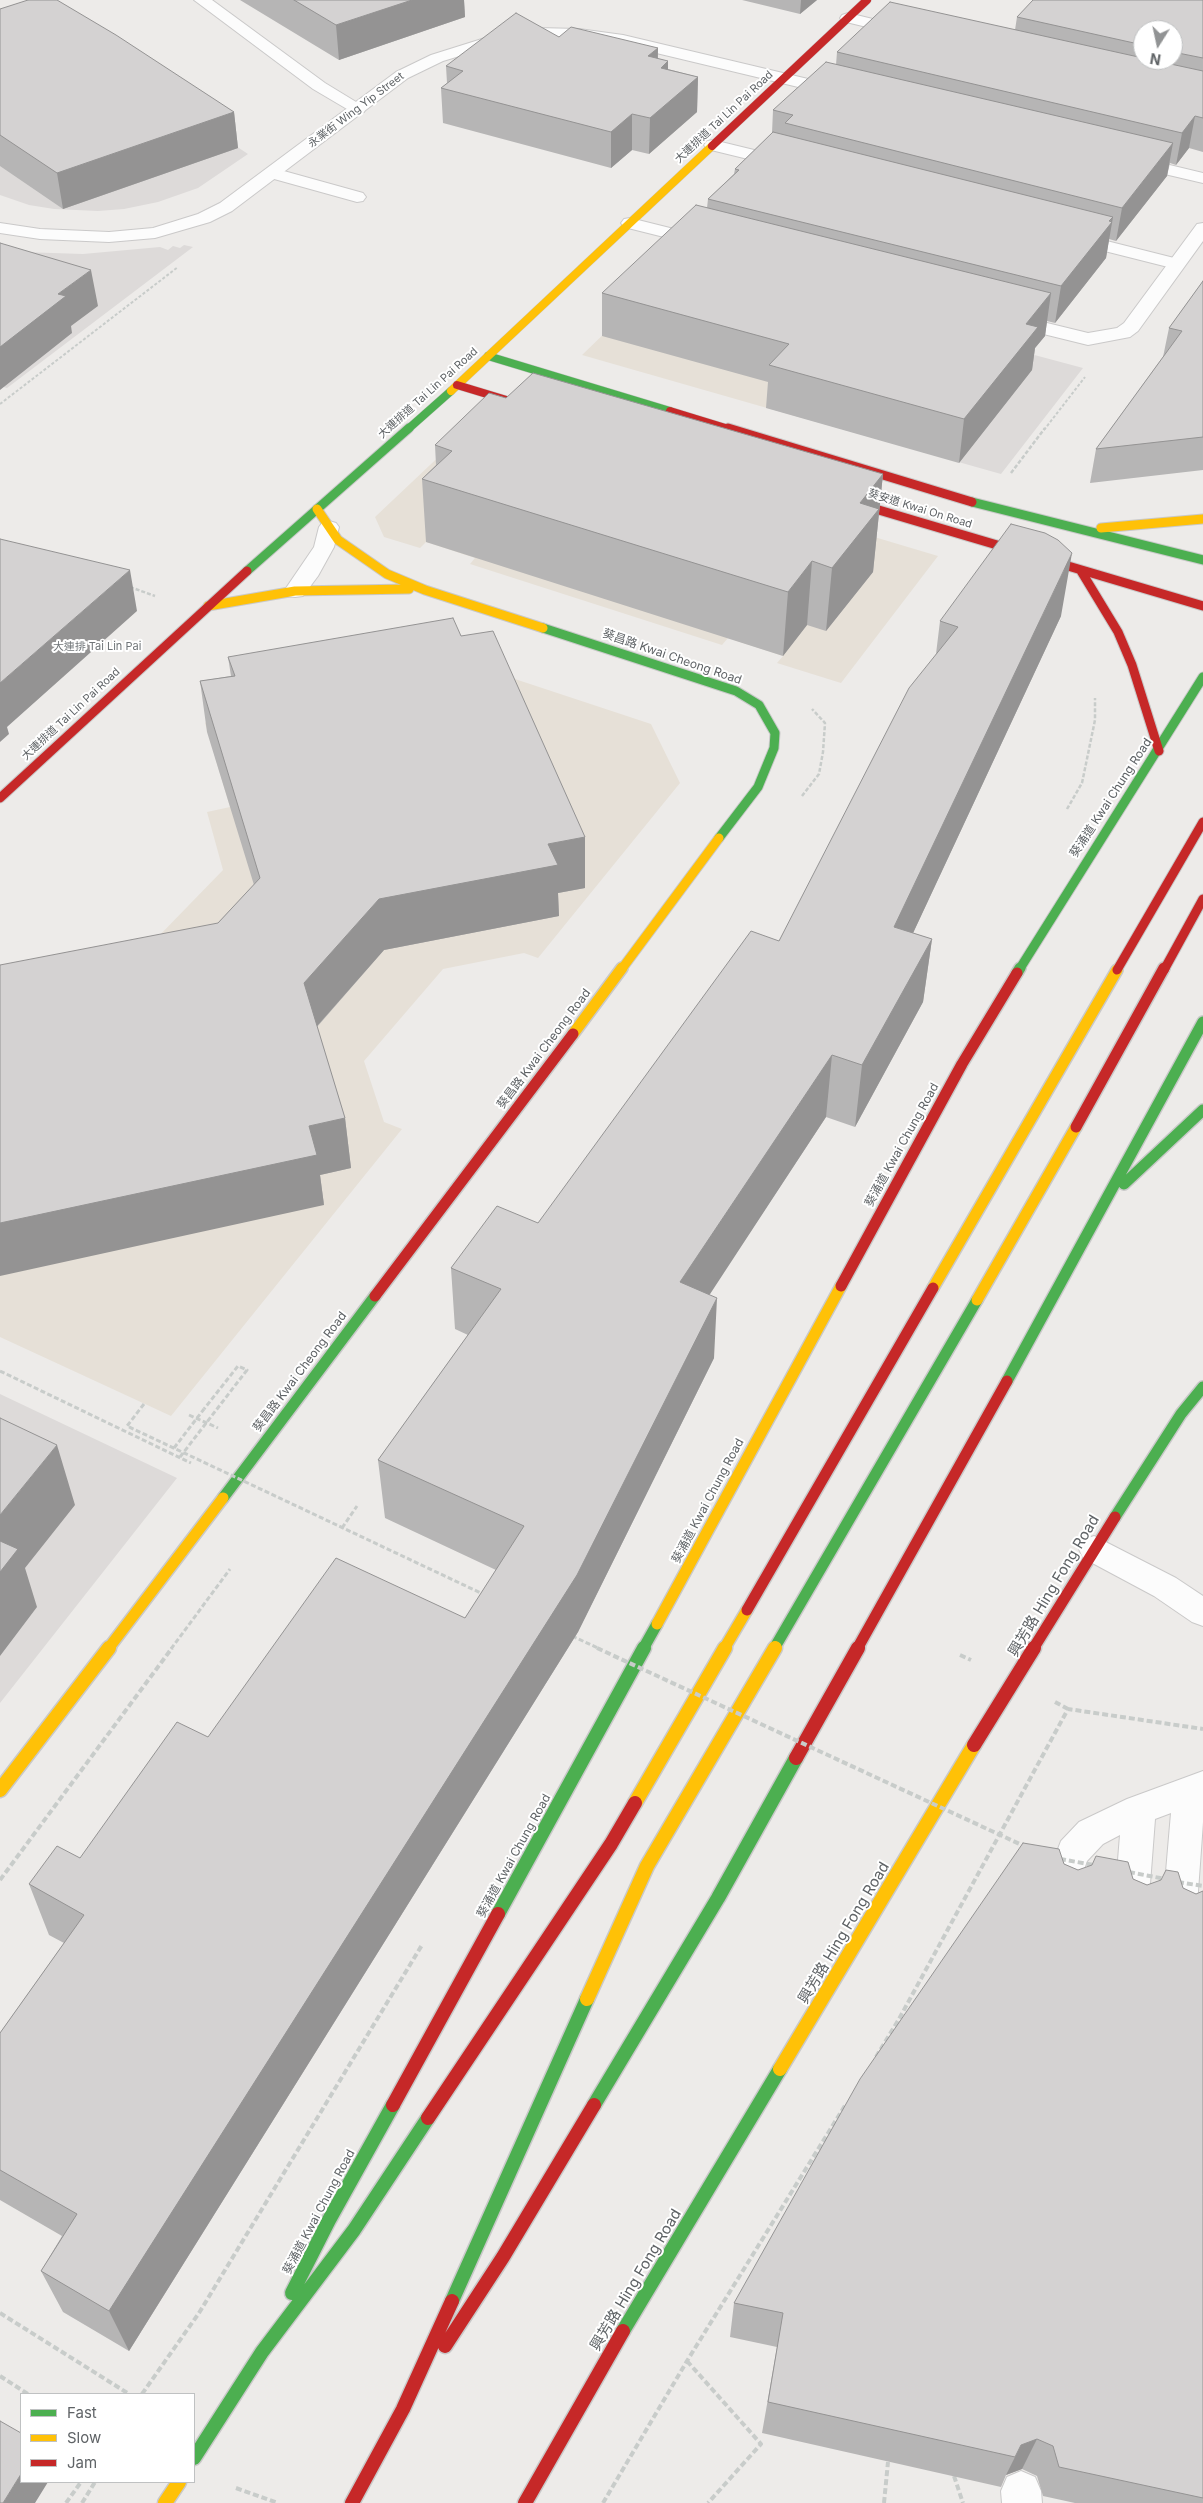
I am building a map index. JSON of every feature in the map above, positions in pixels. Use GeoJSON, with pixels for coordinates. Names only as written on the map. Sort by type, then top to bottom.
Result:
{"type":"FeatureCollection","features":[{"type":"Feature","properties":{"kind":"main road","name":"大連排道 Tai Lin Pai Road"},"geometry":{"type":"LineString","coordinates":[[0,798],[208,606],[457,385],[867,0]]}},
{"type":"Feature","properties":{"kind":"main road","name":"葵安道 Kwai On Road"},"geometry":{"type":"LineString","coordinates":[[488,356],[986,506],[1203,560]]}},
{"type":"Feature","properties":{"kind":"main road"},"geometry":{"type":"LineString","coordinates":[[457,385],[532,407]]}},
{"type":"Feature","properties":{"kind":"main road","name":"葵安道 Kwai On Road"},"geometry":{"type":"LineString","coordinates":[[835,497],[1203,606]]}},
{"type":"Feature","properties":{"kind":"main road","name":"葵昌路 Kwai Cheong Road"},"geometry":{"type":"LineString","coordinates":[[0,1790],[758,786],[769,764],[774,748],[775,733],[758,706],[736,690],[425,590],[387,574],[338,540],[317,509]]}},
{"type":"Feature","properties":{"kind":"main road"},"geometry":{"type":"LineString","coordinates":[[1080,530],[1203,519]]}},
{"type":"Feature","properties":{"kind":"main road"},"geometry":{"type":"LineString","coordinates":[[1081,571],[1118,632],[1129,657],[1159,751]]}},
{"type":"Feature","properties":{"kind":"main road"},"geometry":{"type":"LineString","coordinates":[[208,606],[294,591],[380,588],[425,590]]}},
{"type":"Feature","properties":{"kind":"main road","name":"葵涌道 Kwai Chung Road"},"geometry":{"type":"LineString","coordinates":[[262,2352],[329,2220],[545,1830],[957,1073],[1068,891],[1159,751],[1203,677]]}},
{"type":"Feature","properties":{"kind":"main road","name":"葵涌道 Kwai Chung Road"},"geometry":{"type":"LineString","coordinates":[[195,2456],[262,2352],[354,2230],[610,1844],[998,1179],[1203,822]]}},
{"type":"Feature","properties":{"kind":"main road"},"geometry":{"type":"LineString","coordinates":[[352,2503],[403,2409],[647,1866],[1038,1196],[1203,899]]}},
{"type":"Feature","properties":{"kind":"main road"},"geometry":{"type":"LineString","coordinates":[[403,2409],[503,2257],[718,1898],[1107,1201],[1203,1022]]}},
{"type":"Feature","properties":{"kind":"main road"},"geometry":{"type":"LineString","coordinates":[[1107,1201],[1203,1110]]}},
{"type":"Feature","properties":{"kind":"main road","name":"興芳路 Hing Fong Road"},"geometry":{"type":"LineString","coordinates":[[525,2503],[632,2316],[1094,1549],[1181,1414],[1203,1386]]}},
{"type":"Feature","properties":{"kind":"main road"},"geometry":{"type":"LineString","coordinates":[[165,2503],[177,2483]]}},
{"type":"Feature","properties":{"kind":"street"},"geometry":{"type":"LineString","coordinates":[[202,0],[319,86],[358,108]]}},
{"type":"Feature","properties":{"kind":"street"},"geometry":{"type":"LineString","coordinates":[[848,18],[917,34]]}},
{"type":"Feature","properties":{"kind":"street","name":"永業街 Wing Yip Street"},"geometry":{"type":"LineString","coordinates":[[0,228],[67,236],[109,237],[155,233],[180,227],[214,214],[402,75],[437,58],[491,40],[537,33],[579,34],[623,40],[861,96]]}},
{"type":"Feature","properties":{"kind":"street"},"geometry":{"type":"LineString","coordinates":[[713,145],[799,167]]}},
{"type":"Feature","properties":{"kind":"street"},"geometry":{"type":"LineString","coordinates":[[1117,158],[1203,178]]}},
{"type":"Feature","properties":{"kind":"street"},"geometry":{"type":"LineString","coordinates":[[273,172],[357,197]]}},
{"type":"Feature","properties":{"kind":"street"},"geometry":{"type":"LineString","coordinates":[[630,223],[717,245]]}},
{"type":"Feature","properties":{"kind":"street"},"geometry":{"type":"LineString","coordinates":[[997,317],[1088,339],[1122,333],[1130,328],[1203,228]]}},
{"type":"Feature","properties":{"kind":"street"},"geometry":{"type":"LineString","coordinates":[[1059,234],[1176,264]]}},
{"type":"Feature","properties":{"kind":"street"},"geometry":{"type":"LineString","coordinates":[[294,591],[308,576],[324,547],[329,527]]}},
{"type":"Feature","properties":{"kind":"street"},"geometry":{"type":"LineString","coordinates":[[1094,1549],[1165,1587],[1203,1613]]}},
{"type":"Feature","properties":{"kind":"street"},"geometry":{"type":"LineString","coordinates":[[1064,1896],[1065,1875],[1073,1852],[1091,1833],[1139,1810],[1196,1788],[1179,1919]]}},
{"type":"Feature","properties":{"kind":"street"},"geometry":{"type":"LineString","coordinates":[[1131,1910],[1139,1810]]}},
{"type":"Feature","properties":{"kind":"path"},"geometry":{"type":"LineString","coordinates":[[0,404],[182,264]]}},
{"type":"Feature","properties":{"kind":"path"},"geometry":{"type":"LineString","coordinates":[[1010,474],[1085,377]]}},
{"type":"Feature","properties":{"kind":"path"},"geometry":{"type":"LineString","coordinates":[[126,586],[153,595]]}},
{"type":"Feature","properties":{"kind":"path"},"geometry":{"type":"LineString","coordinates":[[1062,818],[1082,783],[1095,720],[1096,693]]}},
{"type":"Feature","properties":{"kind":"path"},"geometry":{"type":"LineString","coordinates":[[801,798],[819,774],[825,723],[805,702]]}},
{"type":"Feature","properties":{"kind":"path"},"geometry":{"type":"LineString","coordinates":[[174,1448],[238,1366],[247,1370],[180,1457]]}},
{"type":"Feature","properties":{"kind":"path"},"geometry":{"type":"LineString","coordinates":[[0,1371],[196,1465]]}},
{"type":"Feature","properties":{"kind":"path"},"geometry":{"type":"LineString","coordinates":[[144,1404],[127,1426],[491,1598]]}},
{"type":"Feature","properties":{"kind":"path"},"geometry":{"type":"LineString","coordinates":[[197,1418],[189,1415],[223,1430]]}},
{"type":"Feature","properties":{"kind":"path"},"geometry":{"type":"LineString","coordinates":[[279,1503],[285,1495]]}},
{"type":"Feature","properties":{"kind":"path"},"geometry":{"type":"LineString","coordinates":[[342,1528],[357,1506]]}},
{"type":"Feature","properties":{"kind":"path"},"geometry":{"type":"LineString","coordinates":[[0,1880],[231,1567]]}},
{"type":"Feature","properties":{"kind":"path"},"geometry":{"type":"LineString","coordinates":[[570,1635],[1027,1848]]}},
{"type":"Feature","properties":{"kind":"path"},"geometry":{"type":"LineString","coordinates":[[594,1655],[599,1647]]}},
{"type":"Feature","properties":{"kind":"path"},"geometry":{"type":"LineString","coordinates":[[873,2060],[899,2019],[1068,1709],[1203,1729]]}},
{"type":"Feature","properties":{"kind":"path"},"geometry":{"type":"LineString","coordinates":[[1054,1858],[1101,1867]]}},
{"type":"Feature","properties":{"kind":"path"},"geometry":{"type":"LineString","coordinates":[[1120,1870],[1203,1886]]}},
{"type":"Feature","properties":{"kind":"path"},"geometry":{"type":"LineString","coordinates":[[143,2393],[199,2313],[426,1938]]}},
{"type":"Feature","properties":{"kind":"path"},"geometry":{"type":"LineString","coordinates":[[603,2503],[687,2360],[847,2102]]}},
{"type":"Feature","properties":{"kind":"path"},"geometry":{"type":"LineString","coordinates":[[0,2313],[127,2393]]}},
{"type":"Feature","properties":{"kind":"path"},"geometry":{"type":"LineString","coordinates":[[687,2360],[761,2444],[708,2503]]}},
{"type":"Feature","properties":{"kind":"path"},"geometry":{"type":"LineString","coordinates":[[0,2376],[26,2393]]}},
{"type":"Feature","properties":{"kind":"path"},"geometry":{"type":"LineString","coordinates":[[884,2503],[888,2462]]}},
{"type":"Feature","properties":{"kind":"path"},"geometry":{"type":"LineString","coordinates":[[954,2476],[963,2503]]}},
{"type":"Feature","properties":{"kind":"path"},"geometry":{"type":"LineString","coordinates":[[66,2503],[80,2483]]}},
{"type":"Feature","properties":{"kind":"path"},"geometry":{"type":"LineString","coordinates":[[82,2503],[94,2483]]}},
{"type":"Feature","properties":{"kind":"shaded area"},"geometry":{"type":"Polygon","coordinates":[[[0,39],[123,71],[248,154],[198,188],[158,202],[124,209],[98,211],[54,209],[29,205],[0,195],[0,39]]]}},
{"type":"Feature","properties":{"kind":"shaded area"},"geometry":{"type":"Polygon","coordinates":[[[184,245],[193,247],[7,388],[0,386],[0,248],[22,252],[83,254],[160,247],[168,250],[173,246],[180,248],[184,245]]]}},
{"type":"Feature","properties":{"kind":"shaded area"},"geometry":{"type":"Polygon","coordinates":[[[670,270],[786,387],[767,408],[582,355],[670,270]]]}},
{"type":"Feature","properties":{"kind":"shaded area"},"geometry":{"type":"Polygon","coordinates":[[[859,308],[1083,368],[1001,474],[767,408],[859,308]]]}},
{"type":"Feature","properties":{"kind":"shaded area"},"geometry":{"type":"Polygon","coordinates":[[[499,425],[938,556],[841,683],[777,663],[783,656],[728,638],[722,645],[470,564],[475,558],[426,542],[420,548],[384,537],[375,517],[467,430],[499,425]]]}},
{"type":"Feature","properties":{"kind":"shaded area"},"geometry":{"type":"Polygon","coordinates":[[[400,641],[651,724],[680,783],[538,958],[524,953],[443,969],[364,1061],[384,1122],[402,1129],[171,1416],[0,1337],[0,1018],[119,977],[223,870],[207,812],[230,807],[205,723],[265,664],[400,641]]]}},
{"type":"Feature","properties":{"kind":"shaded area"},"geometry":{"type":"Polygon","coordinates":[[[0,1394],[177,1478],[0,1703],[0,1394]]]}},
{"type":"Feature","properties":{"kind":"building"},"geometry":{"type":"Polygon","coordinates":[[[28,0],[57,0],[116,35],[234,112],[57,173],[0,135],[0,9],[28,0]]]}},
{"type":"Feature","properties":{"kind":"building"},"geometry":{"type":"Polygon","coordinates":[[[294,0],[412,0],[336,25],[294,0]]]}},
{"type":"Feature","properties":{"kind":"building"},"geometry":{"type":"Polygon","coordinates":[[[1033,0],[1203,0],[1203,58],[1183,54],[1183,20],[1133,20],[1133,43],[1017,17],[1033,0]]]}},
{"type":"Feature","properties":{"kind":"building"},"geometry":{"type":"Polygon","coordinates":[[[890,2],[1133,56],[1133,70],[1183,70],[1183,67],[1203,71],[1203,118],[1195,116],[1182,133],[837,52],[890,2]]]}},
{"type":"Feature","properties":{"kind":"building"},"geometry":{"type":"Polygon","coordinates":[[[516,13],[559,37],[571,27],[658,48],[648,56],[668,61],[661,68],[698,77],[650,118],[632,114],[611,132],[441,88],[463,71],[446,66],[516,13]]]}},
{"type":"Feature","properties":{"kind":"building"},"geometry":{"type":"Polygon","coordinates":[[[826,62],[1173,143],[1122,208],[785,123],[793,115],[773,110],[826,62]]]}},
{"type":"Feature","properties":{"kind":"building"},"geometry":{"type":"Polygon","coordinates":[[[773,132],[1113,217],[1109,221],[1112,222],[1061,286],[708,199],[739,170],[735,169],[773,132]]]}},
{"type":"Feature","properties":{"kind":"building"},"geometry":{"type":"Polygon","coordinates":[[[696,205],[1051,293],[1026,324],[1038,327],[964,419],[769,365],[789,344],[602,293],[696,205]]]}},
{"type":"Feature","properties":{"kind":"building"},"geometry":{"type":"Polygon","coordinates":[[[0,243],[91,270],[58,294],[66,296],[0,347],[0,243]]]}},
{"type":"Feature","properties":{"kind":"building"},"geometry":{"type":"Polygon","coordinates":[[[1203,281],[1203,437],[1096,449],[1182,331],[1169,328],[1203,281]]]}},
{"type":"Feature","properties":{"kind":"building"},"geometry":{"type":"Polygon","coordinates":[[[533,373],[883,474],[860,503],[879,509],[832,568],[812,561],[788,592],[422,479],[452,451],[435,445],[489,393],[506,398],[533,373]]]}},
{"type":"Feature","properties":{"kind":"building"},"geometry":{"type":"Polygon","coordinates":[[[1011,524],[1045,533],[1058,540],[1072,553],[894,927],[932,939],[862,1065],[832,1055],[680,1282],[717,1298],[577,1575],[109,2311],[41,2271],[77,2214],[0,2170],[0,2033],[84,1915],[29,1884],[57,1846],[80,1858],[177,1722],[208,1737],[336,1558],[465,1618],[524,1526],[378,1460],[501,1289],[451,1268],[497,1206],[538,1223],[751,931],[779,941],[909,688],[958,627],[940,621],[1011,524]]]}},
{"type":"Feature","properties":{"kind":"building"},"geometry":{"type":"Polygon","coordinates":[[[0,539],[130,570],[0,683],[0,539]]]}},
{"type":"Feature","properties":{"kind":"building"},"geometry":{"type":"Polygon","coordinates":[[[453,618],[461,636],[493,631],[585,837],[548,844],[558,865],[379,899],[304,983],[345,1118],[309,1126],[317,1155],[0,1223],[0,965],[218,923],[260,878],[200,681],[235,676],[228,657],[453,618]]]}},
{"type":"Feature","properties":{"kind":"building"},"geometry":{"type":"Polygon","coordinates":[[[0,1418],[57,1445],[0,1515],[0,1418]]]}},
{"type":"Feature","properties":{"kind":"building"},"geometry":{"type":"Polygon","coordinates":[[[0,1541],[18,1549],[0,1572],[0,1541]]]}},
{"type":"Feature","properties":{"kind":"building"},"geometry":{"type":"Polygon","coordinates":[[[1023,1843],[1059,1849],[1064,1864],[1078,1870],[1092,1865],[1096,1856],[1128,1862],[1133,1879],[1147,1885],[1161,1880],[1166,1870],[1178,1872],[1183,1888],[1196,1894],[1203,1891],[1203,2498],[1059,2467],[1053,2446],[1037,2439],[1021,2445],[1015,2457],[768,2402],[783,2313],[734,2303],[860,2079],[1023,1843]]]}},
{"type":"Feature","properties":{"kind":"building"},"geometry":{"type":"Polygon","coordinates":[[[0,2421],[20,2432],[20,2476],[3,2503],[0,2503],[0,2421]]]}},
{"type":"Feature","properties":{"kind":"traffic: fast"},"geometry":{"type":"LineString","coordinates":[[488,356],[670,411]]}},
{"type":"Feature","properties":{"kind":"traffic: fast"},"geometry":{"type":"LineString","coordinates":[[247,571],[451,391]]}},
{"type":"Feature","properties":{"kind":"traffic: fast"},"geometry":{"type":"LineString","coordinates":[[972,502],[1203,560]]}},
{"type":"Feature","properties":{"kind":"traffic: fast"},"geometry":{"type":"LineString","coordinates":[[543,628],[736,691],[759,705],[775,733],[774,748],[758,787],[719,838]]}},
{"type":"Feature","properties":{"kind":"traffic: fast"},"geometry":{"type":"LineString","coordinates":[[1017,973],[1203,677]]}},
{"type":"Feature","properties":{"kind":"traffic: fast"},"geometry":{"type":"LineString","coordinates":[[1007,1381],[1203,1022]]}},
{"type":"Feature","properties":{"kind":"traffic: fast"},"geometry":{"type":"LineString","coordinates":[[1124,1184],[1203,1110]]}},
{"type":"Feature","properties":{"kind":"traffic: fast"},"geometry":{"type":"LineString","coordinates":[[223,1498],[375,1296]]}},
{"type":"Feature","properties":{"kind":"traffic: fast"},"geometry":{"type":"LineString","coordinates":[[775,1647],[977,1300]]}},
{"type":"Feature","properties":{"kind":"traffic: fast"},"geometry":{"type":"LineString","coordinates":[[1115,1517],[1181,1414],[1203,1387]]}},
{"type":"Feature","properties":{"kind":"traffic: fast"},"geometry":{"type":"LineString","coordinates":[[498,1914],[657,1624]]}},
{"type":"Feature","properties":{"kind":"traffic: fast"},"geometry":{"type":"LineString","coordinates":[[594,2105],[718,1898],[796,1758]]}},
{"type":"Feature","properties":{"kind":"traffic: fast"},"geometry":{"type":"LineString","coordinates":[[452,2301],[587,1999]]}},
{"type":"Feature","properties":{"kind":"traffic: fast"},"geometry":{"type":"LineString","coordinates":[[623,2331],[780,2069]]}},
{"type":"Feature","properties":{"kind":"traffic: fast"},"geometry":{"type":"LineString","coordinates":[[292,2293],[329,2220],[393,2105]]}},
{"type":"Feature","properties":{"kind":"traffic: fast"},"geometry":{"type":"LineString","coordinates":[[195,2456],[262,2352],[354,2230],[428,2118]]}},
{"type":"Feature","properties":{"kind":"traffic: slow"},"geometry":{"type":"LineString","coordinates":[[451,391],[712,146]]}},
{"type":"Feature","properties":{"kind":"traffic: slow"},"geometry":{"type":"LineString","coordinates":[[317,509],[338,540],[387,574],[425,590],[543,628]]}},
{"type":"Feature","properties":{"kind":"traffic: slow"},"geometry":{"type":"LineString","coordinates":[[1101,528],[1203,519]]}},
{"type":"Feature","properties":{"kind":"traffic: slow"},"geometry":{"type":"LineString","coordinates":[[208,606],[295,591],[409,589]]}},
{"type":"Feature","properties":{"kind":"traffic: slow"},"geometry":{"type":"LineString","coordinates":[[573,1034],[719,838]]}},
{"type":"Feature","properties":{"kind":"traffic: slow"},"geometry":{"type":"LineString","coordinates":[[933,1288],[1117,970]]}},
{"type":"Feature","properties":{"kind":"traffic: slow"},"geometry":{"type":"LineString","coordinates":[[977,1300],[1076,1127]]}},
{"type":"Feature","properties":{"kind":"traffic: slow"},"geometry":{"type":"LineString","coordinates":[[657,1624],[841,1286]]}},
{"type":"Feature","properties":{"kind":"traffic: slow"},"geometry":{"type":"LineString","coordinates":[[0,1790],[223,1498]]}},
{"type":"Feature","properties":{"kind":"traffic: slow"},"geometry":{"type":"LineString","coordinates":[[635,1803],[747,1610]]}},
{"type":"Feature","properties":{"kind":"traffic: slow"},"geometry":{"type":"LineString","coordinates":[[587,1999],[647,1866],[775,1647]]}},
{"type":"Feature","properties":{"kind":"traffic: slow"},"geometry":{"type":"LineString","coordinates":[[780,2069],[974,1745]]}},
{"type":"Feature","properties":{"kind":"traffic: slow"},"geometry":{"type":"LineString","coordinates":[[165,2503],[178,2483]]}},
{"type":"Feature","properties":{"kind":"traffic: jam"},"geometry":{"type":"LineString","coordinates":[[712,146],[867,0]]}},
{"type":"Feature","properties":{"kind":"traffic: jam"},"geometry":{"type":"LineString","coordinates":[[457,385],[523,405]]}},
{"type":"Feature","properties":{"kind":"traffic: jam"},"geometry":{"type":"LineString","coordinates":[[670,411],[972,502]]}},
{"type":"Feature","properties":{"kind":"traffic: jam"},"geometry":{"type":"LineString","coordinates":[[845,500],[1203,606]]}},
{"type":"Feature","properties":{"kind":"traffic: jam"},"geometry":{"type":"LineString","coordinates":[[0,798],[247,571]]}},
{"type":"Feature","properties":{"kind":"traffic: jam"},"geometry":{"type":"LineString","coordinates":[[1081,571],[1118,632],[1132,665],[1159,751]]}},
{"type":"Feature","properties":{"kind":"traffic: jam"},"geometry":{"type":"LineString","coordinates":[[1117,970],[1203,822]]}},
{"type":"Feature","properties":{"kind":"traffic: jam"},"geometry":{"type":"LineString","coordinates":[[1076,1127],[1203,899]]}},
{"type":"Feature","properties":{"kind":"traffic: jam"},"geometry":{"type":"LineString","coordinates":[[841,1286],[962,1064],[1017,973]]}},
{"type":"Feature","properties":{"kind":"traffic: jam"},"geometry":{"type":"LineString","coordinates":[[375,1296],[573,1034]]}},
{"type":"Feature","properties":{"kind":"traffic: jam"},"geometry":{"type":"LineString","coordinates":[[747,1610],[933,1288]]}},
{"type":"Feature","properties":{"kind":"traffic: jam"},"geometry":{"type":"LineString","coordinates":[[796,1758],[1007,1381]]}},
{"type":"Feature","properties":{"kind":"traffic: jam"},"geometry":{"type":"LineString","coordinates":[[974,1745],[1115,1517]]}},
{"type":"Feature","properties":{"kind":"traffic: jam"},"geometry":{"type":"LineString","coordinates":[[428,2118],[611,1844],[635,1803]]}},
{"type":"Feature","properties":{"kind":"traffic: jam"},"geometry":{"type":"LineString","coordinates":[[393,2105],[498,1914]]}},
{"type":"Feature","properties":{"kind":"traffic: jam"},"geometry":{"type":"LineString","coordinates":[[445,2346],[503,2257],[594,2105]]}},
{"type":"Feature","properties":{"kind":"traffic: jam"},"geometry":{"type":"LineString","coordinates":[[352,2503],[403,2409],[452,2301]]}},
{"type":"Feature","properties":{"kind":"traffic: jam"},"geometry":{"type":"LineString","coordinates":[[525,2503],[623,2331]]}},
{"type":"Feature","properties":{"kind":"district","name":"大連排 Tai Lin Pai"},"geometry":{"type":"Point","coordinates":[97,647]}}]}
